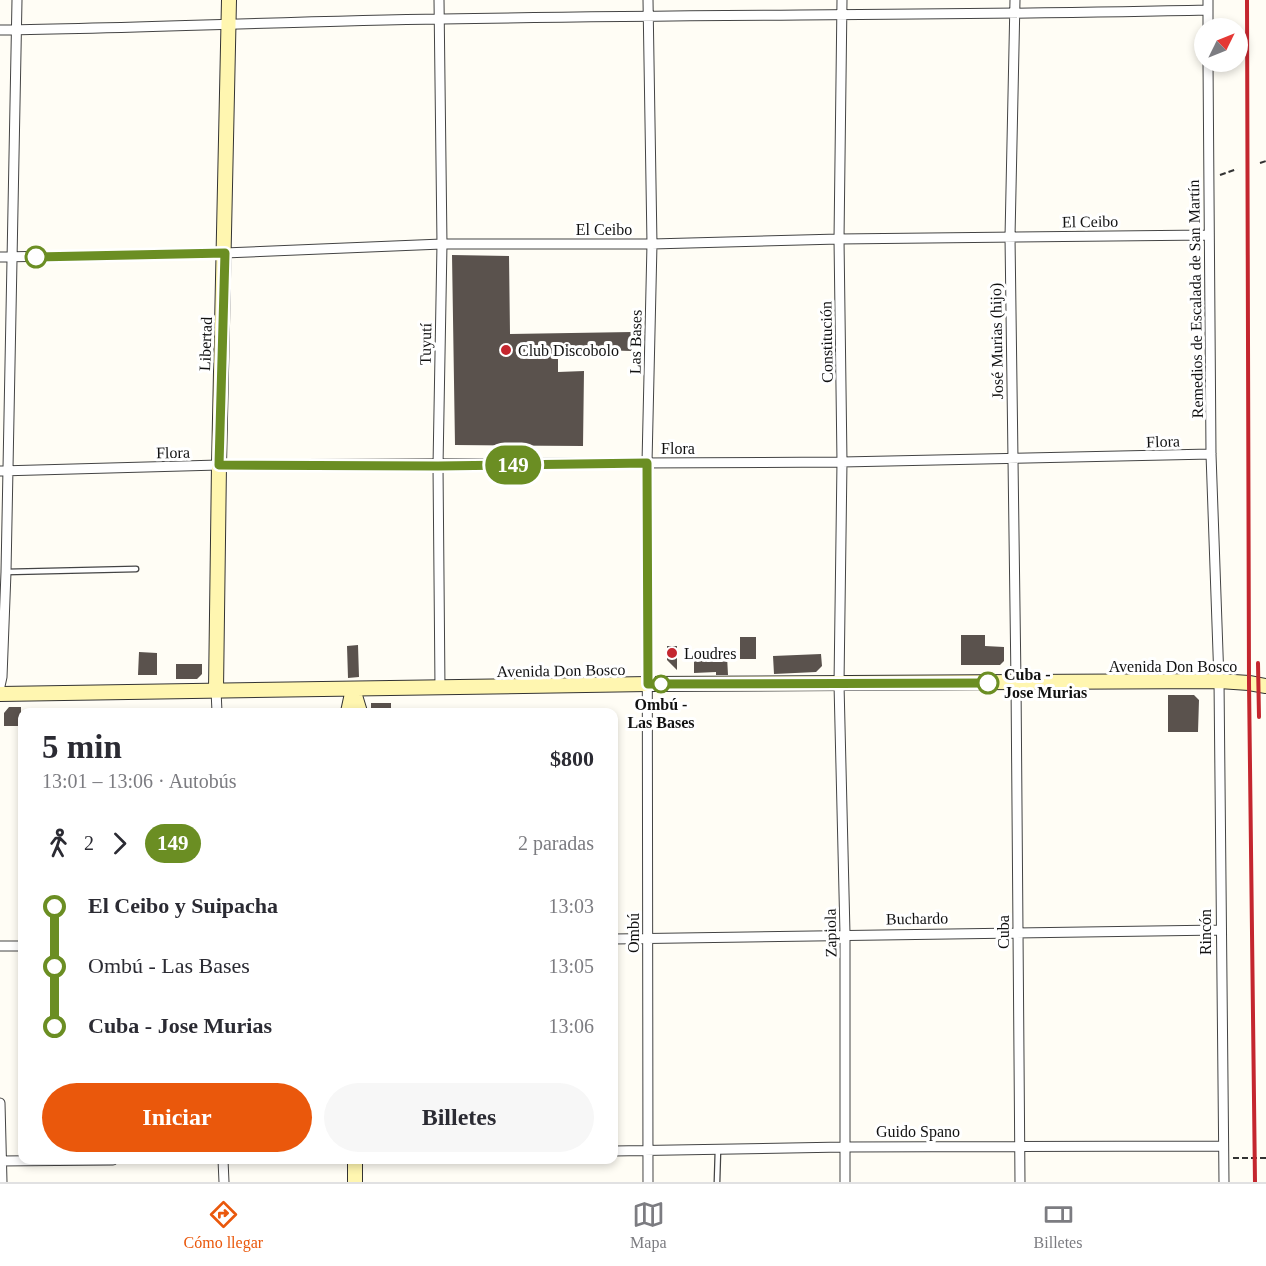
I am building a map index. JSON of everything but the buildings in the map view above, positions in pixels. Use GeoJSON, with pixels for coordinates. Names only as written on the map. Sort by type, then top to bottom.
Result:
{"type":"FeatureCollection","features":[{"type":"Feature","properties":{"kind":"main road","name":"Libertad"},"geometry":{"type":"LineString","coordinates":[[216,690],[229,0]]}},
{"type":"Feature","properties":{"kind":"main road","name":"Avenida Don Bosco"},"geometry":{"type":"LineString","coordinates":[[0,694],[648,684],[1219,681],[1266,686]]}},
{"type":"Feature","properties":{"kind":"main road"},"geometry":{"type":"LineString","coordinates":[[349,708],[353,689]]}},
{"type":"Feature","properties":{"kind":"main road"},"geometry":{"type":"LineString","coordinates":[[353,689],[359,708]]}},
{"type":"Feature","properties":{"kind":"main road"},"geometry":{"type":"LineString","coordinates":[[355,1164],[355,1182]]}},
{"type":"Feature","properties":{"kind":"street"},"geometry":{"type":"LineString","coordinates":[[0,686],[6,572],[4,471],[13,257],[17,0]]}},
{"type":"Feature","properties":{"kind":"street","name":"Tuyutí"},"geometry":{"type":"LineString","coordinates":[[439,0],[442,244],[438,466],[440,688]]}},
{"type":"Feature","properties":{"kind":"street","name":"Las Bases"},"geometry":{"type":"LineString","coordinates":[[648,0],[652,244],[647,463],[648,684]]}},
{"type":"Feature","properties":{"kind":"street","name":"Constitución"},"geometry":{"type":"LineString","coordinates":[[839,684],[842,462],[839,239],[842,0]]}},
{"type":"Feature","properties":{"kind":"street","name":"José Murias (hijo)"},"geometry":{"type":"LineString","coordinates":[[1015,0],[1010,237],[1016,682]]}},
{"type":"Feature","properties":{"kind":"street"},"geometry":{"type":"LineString","coordinates":[[0,30],[440,19],[842,14],[1015,15],[1208,5]]}},
{"type":"Feature","properties":{"kind":"street","name":"Remedios de Escalada de San Martín"},"geometry":{"type":"LineString","coordinates":[[1208,72],[1211,454],[1219,681]]}},
{"type":"Feature","properties":{"kind":"street","name":"El Ceibo"},"geometry":{"type":"LineString","coordinates":[[0,257],[225,253],[442,244],[652,244],[839,239],[1208,235]]}},
{"type":"Feature","properties":{"kind":"street","name":"Flora"},"geometry":{"type":"LineString","coordinates":[[4,471],[219,465],[438,466],[1012,460],[1211,454]]}},
{"type":"Feature","properties":{"kind":"street","name":"Rincón"},"geometry":{"type":"LineString","coordinates":[[1219,681],[1224,1182]]}},
{"type":"Feature","properties":{"kind":"street","name":"Cuba"},"geometry":{"type":"LineString","coordinates":[[1016,682],[1020,1182]]}},
{"type":"Feature","properties":{"kind":"street","name":"Ombú"},"geometry":{"type":"LineString","coordinates":[[648,684],[648,1182]]}},
{"type":"Feature","properties":{"kind":"street","name":"Zapiola"},"geometry":{"type":"LineString","coordinates":[[839,684],[845,934],[845,1182]]}},
{"type":"Feature","properties":{"kind":"street"},"geometry":{"type":"LineString","coordinates":[[216,690],[217,708]]}},
{"type":"Feature","properties":{"kind":"street","name":"Buchardo"},"geometry":{"type":"LineString","coordinates":[[618,939],[1220,930]]}},
{"type":"Feature","properties":{"kind":"street"},"geometry":{"type":"LineString","coordinates":[[0,946],[18,946]]}},
{"type":"Feature","properties":{"kind":"street"},"geometry":{"type":"LineString","coordinates":[[0,1103],[2,1182]]}},
{"type":"Feature","properties":{"kind":"street","name":"Guido Spano"},"geometry":{"type":"LineString","coordinates":[[618,1150],[1223,1146]]}},
{"type":"Feature","properties":{"kind":"street"},"geometry":{"type":"LineString","coordinates":[[1,1161],[18,1161]]}},
{"type":"Feature","properties":{"kind":"street"},"geometry":{"type":"LineString","coordinates":[[223,1164],[224,1182]]}},
{"type":"Feature","properties":{"kind":"lane"},"geometry":{"type":"LineString","coordinates":[[6,572],[136,569]]}},
{"type":"Feature","properties":{"kind":"lane"},"geometry":{"type":"LineString","coordinates":[[717,1182],[718,1149]]}},
{"type":"Feature","properties":{"kind":"path"},"geometry":{"type":"LineString","coordinates":[[1260,163],[1266,161]]}},
{"type":"Feature","properties":{"kind":"path"},"geometry":{"type":"LineString","coordinates":[[1208,179],[1237,169]]}},
{"type":"Feature","properties":{"kind":"path"},"geometry":{"type":"LineString","coordinates":[[1223,1158],[1266,1158]]}},
{"type":"Feature","properties":{"kind":"railway"},"geometry":{"type":"LineString","coordinates":[[1247,0],[1249,683],[1255,1182]]}},
{"type":"Feature","properties":{"kind":"railway"},"geometry":{"type":"LineString","coordinates":[[1258,663],[1259,717]]}},
{"type":"Feature","properties":{"kind":"bus line","name":"149"},"geometry":{"type":"LineString","coordinates":[[36,257],[225,253],[219,465],[438,466],[647,463],[648,684],[988,683]]}},
{"type":"Feature","properties":{"kind":"place","name":"Club Discobolo"},"geometry":{"type":"Point","coordinates":[506,350]}},
{"type":"Feature","properties":{"kind":"place","name":"Loudres"},"geometry":{"type":"Point","coordinates":[672,653]}},
{"type":"Feature","properties":{"kind":"place","name":"Cuba - Jose Murias"},"geometry":{"type":"Point","coordinates":[988,683]}},
{"type":"Feature","properties":{"kind":"place","name":"Ombú - Las Bases"},"geometry":{"type":"Point","coordinates":[661,684]}}]}
